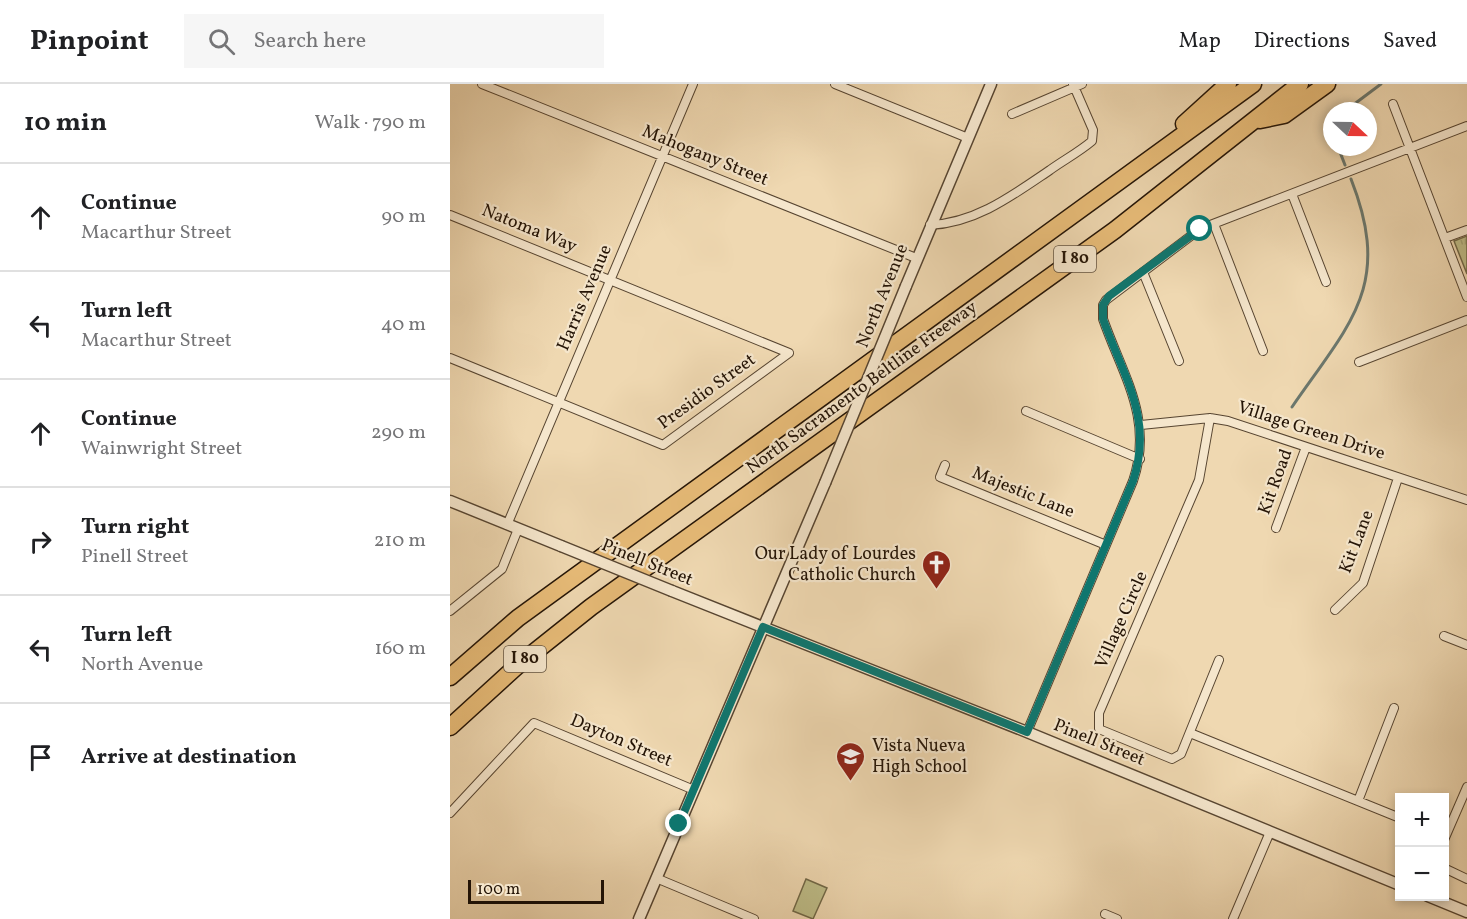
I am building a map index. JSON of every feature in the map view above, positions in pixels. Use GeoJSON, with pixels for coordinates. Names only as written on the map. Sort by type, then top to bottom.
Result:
{"type":"FeatureCollection","features":[{"type":"Feature","properties":{"kind":"highway"},"geometry":{"type":"LineString","coordinates":[[1137,166],[1228,84]]}},
{"type":"Feature","properties":{"kind":"highway","name":"North Sacramento Beltline Freeway"},"geometry":{"type":"LineString","coordinates":[[450,677],[518,618],[1137,166],[1230,103],[1253,84]]}},
{"type":"Feature","properties":{"kind":"highway","name":"North Sacramento Beltline Freeway"},"geometry":{"type":"LineString","coordinates":[[450,726],[517,666],[591,607],[1116,230],[1300,84]]}},
{"type":"Feature","properties":{"kind":"highway"},"geometry":{"type":"LineString","coordinates":[[1256,121],[1284,115],[1327,84]]}},
{"type":"Feature","properties":{"kind":"street","name":"Mahogany Street"},"geometry":{"type":"LineString","coordinates":[[482,84],[916,258]]}},
{"type":"Feature","properties":{"kind":"street","name":"Harris Avenue"},"geometry":{"type":"LineString","coordinates":[[507,525],[693,84]]}},
{"type":"Feature","properties":{"kind":"street"},"geometry":{"type":"LineString","coordinates":[[835,84],[968,138]]}},
{"type":"Feature","properties":{"kind":"street","name":"North Avenue"},"geometry":{"type":"LineString","coordinates":[[639,919],[825,483],[916,258],[991,84]]}},
{"type":"Feature","properties":{"kind":"street"},"geometry":{"type":"LineString","coordinates":[[930,225],[945,225],[973,216],[1010,199],[1095,139],[1077,85],[1012,114]]}},
{"type":"Feature","properties":{"kind":"street"},"geometry":{"type":"LineString","coordinates":[[1393,104],[1467,297]]}},
{"type":"Feature","properties":{"kind":"street"},"geometry":{"type":"LineString","coordinates":[[1027,732],[1140,459],[1141,424],[1103,319],[1103,305],[1109,296],[1200,229],[1467,126]]}},
{"type":"Feature","properties":{"kind":"street"},"geometry":{"type":"LineString","coordinates":[[1292,194],[1326,282]]}},
{"type":"Feature","properties":{"kind":"street","name":"Natoma Way"},"geometry":{"type":"LineString","coordinates":[[450,215],[730,329]]}},
{"type":"Feature","properties":{"kind":"street"},"geometry":{"type":"LineString","coordinates":[[1214,224],[1263,351]]}},
{"type":"Feature","properties":{"kind":"street"},"geometry":{"type":"LineString","coordinates":[[1445,238],[1467,230]]}},
{"type":"Feature","properties":{"kind":"street"},"geometry":{"type":"LineString","coordinates":[[1143,272],[1179,361]]}},
{"type":"Feature","properties":{"kind":"street"},"geometry":{"type":"LineString","coordinates":[[1359,362],[1467,320]]}},
{"type":"Feature","properties":{"kind":"street","name":"Presidio Street"},"geometry":{"type":"LineString","coordinates":[[450,358],[663,445],[789,353],[730,329]]}},
{"type":"Feature","properties":{"kind":"street"},"geometry":{"type":"LineString","coordinates":[[1026,411],[1140,459]]}},
{"type":"Feature","properties":{"kind":"street","name":"Village Green Drive"},"geometry":{"type":"LineString","coordinates":[[1141,424],[1210,418],[1228,421],[1467,500]]}},
{"type":"Feature","properties":{"kind":"street","name":"Village Circle"},"geometry":{"type":"LineString","coordinates":[[1210,418],[1199,480],[1099,713],[1099,729],[1172,759],[1181,754],[1219,660]]}},
{"type":"Feature","properties":{"kind":"street","name":"Kit Road"},"geometry":{"type":"LineString","coordinates":[[1276,528],[1306,447]]}},
{"type":"Feature","properties":{"kind":"street","name":"Majestic Lane"},"geometry":{"type":"LineString","coordinates":[[945,465],[940,477],[1106,545]]}},
{"type":"Feature","properties":{"kind":"street","name":"Kit Lane"},"geometry":{"type":"LineString","coordinates":[[1335,610],[1363,583],[1398,478]]}},
{"type":"Feature","properties":{"kind":"street","name":"Pinell Street"},"geometry":{"type":"LineString","coordinates":[[450,501],[1027,732],[1395,883]]}},
{"type":"Feature","properties":{"kind":"street"},"geometry":{"type":"LineString","coordinates":[[450,611],[502,569],[518,529]]}},
{"type":"Feature","properties":{"kind":"street"},"geometry":{"type":"LineString","coordinates":[[1444,636],[1467,645]]}},
{"type":"Feature","properties":{"kind":"street"},"geometry":{"type":"LineString","coordinates":[[1358,801],[1394,708]]}},
{"type":"Feature","properties":{"kind":"street","name":"Dayton Street"},"geometry":{"type":"LineString","coordinates":[[450,813],[534,723],[694,790]]}},
{"type":"Feature","properties":{"kind":"street"},"geometry":{"type":"LineString","coordinates":[[1190,733],[1395,816]]}},
{"type":"Feature","properties":{"kind":"street"},"geometry":{"type":"LineString","coordinates":[[1449,829],[1467,787]]}},
{"type":"Feature","properties":{"kind":"street"},"geometry":{"type":"LineString","coordinates":[[1233,919],[1270,832]]}},
{"type":"Feature","properties":{"kind":"street"},"geometry":{"type":"LineString","coordinates":[[1449,870],[1467,879]]}},
{"type":"Feature","properties":{"kind":"street"},"geometry":{"type":"LineString","coordinates":[[656,878],[754,919]]}},
{"type":"Feature","properties":{"kind":"street"},"geometry":{"type":"LineString","coordinates":[[1438,901],[1467,912]]}},
{"type":"Feature","properties":{"kind":"street"},"geometry":{"type":"LineString","coordinates":[[1105,914],[1117,919]]}},
{"type":"Feature","properties":{"kind":"green space"},"geometry":{"type":"Polygon","coordinates":[[[1467,236],[1467,274],[1454,241],[1467,236]]]}},
{"type":"Feature","properties":{"kind":"green space"},"geometry":{"type":"Polygon","coordinates":[[[806,879],[827,888],[813,919],[793,911],[806,879]]]}},
{"type":"Feature","properties":{"kind":"waterway"},"geometry":{"type":"LineString","coordinates":[[1357,102],[1381,84]]}},
{"type":"Feature","properties":{"kind":"waterway"},"geometry":{"type":"LineString","coordinates":[[1342,156],[1345,165]]}},
{"type":"Feature","properties":{"kind":"waterway"},"geometry":{"type":"LineString","coordinates":[[1292,407],[1347,326],[1359,302],[1366,276],[1368,248],[1363,216],[1351,179]]}},
{"type":"Feature","properties":{"kind":"place","name":"Our Lady of Lourdes Catholic Church"},"geometry":{"type":"Point","coordinates":[937,590]}},
{"type":"Feature","properties":{"kind":"place","name":"Vista Nueva High School"},"geometry":{"type":"Point","coordinates":[851,782]}},
{"type":"Feature","properties":{"kind":"route"},"geometry":{"type":"LineString","coordinates":[[679,824],[763,627],[1027,732],[1133,481],[1140,459],[1142,436],[1139,413],[1103,319],[1103,305],[1109,296],[1200,229]]}}]}
